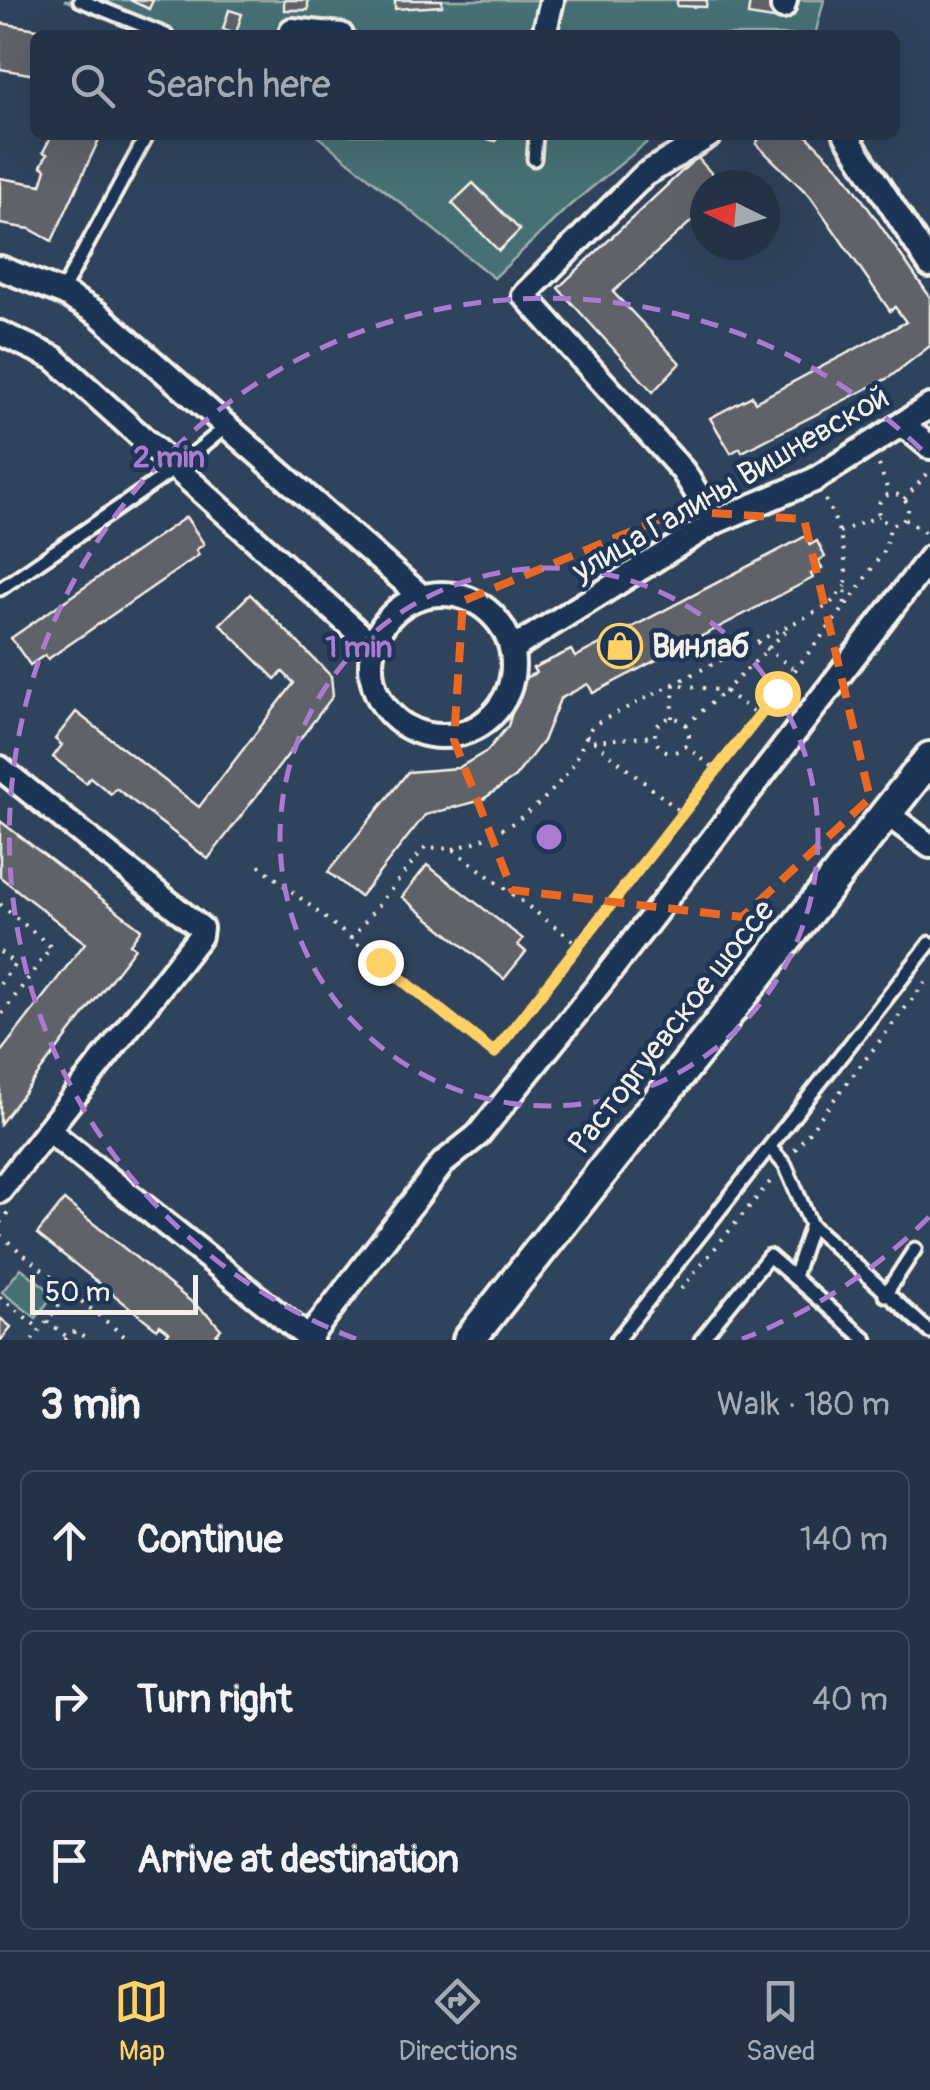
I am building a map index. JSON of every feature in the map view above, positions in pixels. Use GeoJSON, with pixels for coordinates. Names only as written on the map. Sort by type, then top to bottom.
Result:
{"type":"FeatureCollection","features":[{"type":"Feature","properties":{"kind":"main road","name":"Расторгуевское шоссе"},"geometry":{"type":"LineString","coordinates":[[469,1340],[930,758]]}},
{"type":"Feature","properties":{"kind":"street"},"geometry":{"type":"LineString","coordinates":[[548,30],[552,0]]}},
{"type":"Feature","properties":{"kind":"street"},"geometry":{"type":"LineString","coordinates":[[702,140],[644,175],[524,294],[683,471],[715,522]]}},
{"type":"Feature","properties":{"kind":"street"},"geometry":{"type":"LineString","coordinates":[[849,140],[930,265]]}},
{"type":"Feature","properties":{"kind":"street"},"geometry":{"type":"LineString","coordinates":[[0,268],[61,292],[97,313],[421,596]]}},
{"type":"Feature","properties":{"kind":"street"},"geometry":{"type":"LineString","coordinates":[[0,334],[54,358],[372,645]]}},
{"type":"Feature","properties":{"kind":"street","name":"улица Галины Вишневской"},"geometry":{"type":"LineString","coordinates":[[512,649],[715,522],[814,480],[930,406]]}},
{"type":"Feature","properties":{"kind":"street"},"geometry":{"type":"LineString","coordinates":[[902,424],[930,447]]}},
{"type":"Feature","properties":{"kind":"street"},"geometry":{"type":"LineString","coordinates":[[48,1130],[310,1338],[443,1163],[478,1135],[607,976],[930,558]]}},
{"type":"Feature","properties":{"kind":"street"},"geometry":{"type":"LineString","coordinates":[[444,593],[477,603],[503,627],[512,649],[514,672],[508,695],[494,715],[475,729],[452,736],[428,736],[406,728],[388,712],[375,692],[370,669],[372,645],[383,624],[400,606],[421,596],[444,593]]}},
{"type":"Feature","properties":{"kind":"street"},"geometry":{"type":"LineString","coordinates":[[0,768],[201,928],[0,1191]]}},
{"type":"Feature","properties":{"kind":"street"},"geometry":{"type":"LineString","coordinates":[[886,813],[930,846]]}},
{"type":"Feature","properties":{"kind":"lane"},"geometry":{"type":"LineString","coordinates":[[80,0],[154,30]]}},
{"type":"Feature","properties":{"kind":"lane"},"geometry":{"type":"LineString","coordinates":[[61,292],[145,140]]}},
{"type":"Feature","properties":{"kind":"lane"},"geometry":{"type":"LineString","coordinates":[[534,159],[536,140]]}},
{"type":"Feature","properties":{"kind":"lane"},"geometry":{"type":"LineString","coordinates":[[0,589],[176,468],[227,426]]}},
{"type":"Feature","properties":{"kind":"lane"},"geometry":{"type":"LineString","coordinates":[[617,1340],[930,943]]}},
{"type":"Feature","properties":{"kind":"lane"},"geometry":{"type":"LineString","coordinates":[[770,1148],[784,1164],[811,1226],[930,1332]]}},
{"type":"Feature","properties":{"kind":"lane"},"geometry":{"type":"LineString","coordinates":[[794,1277],[811,1226]]}},
{"type":"Feature","properties":{"kind":"lane"},"geometry":{"type":"LineString","coordinates":[[886,1296],[915,1249]]}},
{"type":"Feature","properties":{"kind":"lane"},"geometry":{"type":"LineString","coordinates":[[701,1340],[769,1256],[866,1340]]}},
{"type":"Feature","properties":{"kind":"path"},"geometry":{"type":"LineString","coordinates":[[870,444],[889,494]]}},
{"type":"Feature","properties":{"kind":"path"},"geometry":{"type":"LineString","coordinates":[[904,499],[930,472]]}},
{"type":"Feature","properties":{"kind":"path"},"geometry":{"type":"LineString","coordinates":[[814,480],[840,532],[849,569],[844,608]]}},
{"type":"Feature","properties":{"kind":"path"},"geometry":{"type":"LineString","coordinates":[[889,494],[904,499],[908,509],[904,518],[890,524]]}},
{"type":"Feature","properties":{"kind":"path"},"geometry":{"type":"LineString","coordinates":[[879,516],[879,502],[889,494]]}},
{"type":"Feature","properties":{"kind":"path"},"geometry":{"type":"LineString","coordinates":[[840,532],[879,516]]}},
{"type":"Feature","properties":{"kind":"path"},"geometry":{"type":"LineString","coordinates":[[879,516],[890,524]]}},
{"type":"Feature","properties":{"kind":"path"},"geometry":{"type":"LineString","coordinates":[[904,518],[930,536]]}},
{"type":"Feature","properties":{"kind":"path"},"geometry":{"type":"LineString","coordinates":[[259,865],[494,1053],[844,608],[879,561],[890,524]]}},
{"type":"Feature","properties":{"kind":"path"},"geometry":{"type":"LineString","coordinates":[[351,938],[425,847],[453,849],[486,840],[525,815],[574,764],[594,725],[829,606],[847,585]]}},
{"type":"Feature","properties":{"kind":"path"},"geometry":{"type":"LineString","coordinates":[[686,725],[793,624]]}},
{"type":"Feature","properties":{"kind":"path"},"geometry":{"type":"LineString","coordinates":[[758,642],[795,670]]}},
{"type":"Feature","properties":{"kind":"path"},"geometry":{"type":"LineString","coordinates":[[674,684],[725,691],[759,716]]}},
{"type":"Feature","properties":{"kind":"path"},"geometry":{"type":"LineString","coordinates":[[672,718],[674,684]]}},
{"type":"Feature","properties":{"kind":"path"},"geometry":{"type":"LineString","coordinates":[[672,718],[686,725],[690,736],[685,746],[669,752],[659,746],[655,736],[662,721],[672,718]]}},
{"type":"Feature","properties":{"kind":"path"},"geometry":{"type":"LineString","coordinates":[[586,736],[682,814]]}},
{"type":"Feature","properties":{"kind":"path"},"geometry":{"type":"LineString","coordinates":[[593,741],[655,736]]}},
{"type":"Feature","properties":{"kind":"path"},"geometry":{"type":"LineString","coordinates":[[685,746],[717,770]]}},
{"type":"Feature","properties":{"kind":"path"},"geometry":{"type":"LineString","coordinates":[[453,849],[579,945]]}},
{"type":"Feature","properties":{"kind":"path"},"geometry":{"type":"LineString","coordinates":[[0,904],[52,948],[0,1017]]}},
{"type":"Feature","properties":{"kind":"path"},"geometry":{"type":"LineString","coordinates":[[0,952],[16,964],[0,984]]}},
{"type":"Feature","properties":{"kind":"path"},"geometry":{"type":"LineString","coordinates":[[676,1296],[930,976]]}},
{"type":"Feature","properties":{"kind":"path"},"geometry":{"type":"LineString","coordinates":[[0,1235],[131,1339]]}},
{"type":"Feature","properties":{"kind":"path"},"geometry":{"type":"LineString","coordinates":[[32,1340],[71,1290]]}},
{"type":"Feature","properties":{"kind":"path"},"geometry":{"type":"LineString","coordinates":[[0,1297],[40,1329]]}},
{"type":"Feature","properties":{"kind":"path"},"geometry":{"type":"LineString","coordinates":[[47,1320],[66,1338],[81,1331],[90,1340]]}},
{"type":"Feature","properties":{"kind":"highlighted area"},"geometry":{"type":"Polygon","coordinates":[[[680,511],[804,519],[870,798],[742,917],[512,890],[454,740],[463,601],[680,511]]]}},
{"type":"Feature","properties":{"kind":"green space"},"geometry":{"type":"Polygon","coordinates":[[[64,0],[824,0],[816,30],[148,30],[64,0]]]}},
{"type":"Feature","properties":{"kind":"green space"},"geometry":{"type":"Polygon","coordinates":[[[322,140],[650,140],[568,207],[494,278],[322,140]]]}},
{"type":"Feature","properties":{"kind":"green space"},"geometry":{"type":"Polygon","coordinates":[[[21,1268],[54,1294],[36,1318],[2,1292],[21,1268]]]}},
{"type":"Feature","properties":{"kind":"building"},"geometry":{"type":"Polygon","coordinates":[[[130,0],[153,0],[149,9],[130,0]]]}},
{"type":"Feature","properties":{"kind":"building"},"geometry":{"type":"Polygon","coordinates":[[[284,0],[308,0],[308,10],[284,10],[284,0]]]}},
{"type":"Feature","properties":{"kind":"building"},"geometry":{"type":"Polygon","coordinates":[[[395,0],[442,0],[442,6],[395,9],[395,0]]]}},
{"type":"Feature","properties":{"kind":"building"},"geometry":{"type":"Polygon","coordinates":[[[677,0],[707,0],[706,7],[677,6],[677,0]]]}},
{"type":"Feature","properties":{"kind":"building"},"geometry":{"type":"Polygon","coordinates":[[[750,0],[782,0],[780,20],[748,15],[750,0]]]}},
{"type":"Feature","properties":{"kind":"building"},"geometry":{"type":"Polygon","coordinates":[[[229,10],[242,14],[237,30],[223,29],[229,10]]]}},
{"type":"Feature","properties":{"kind":"building"},"geometry":{"type":"Polygon","coordinates":[[[0,23],[44,30],[30,30],[30,74],[0,69],[0,23]]]}},
{"type":"Feature","properties":{"kind":"building"},"geometry":{"type":"Polygon","coordinates":[[[49,140],[99,140],[52,241],[30,229],[0,224],[0,178],[41,185],[46,169],[41,166],[47,154],[43,152],[49,140]]]}},
{"type":"Feature","properties":{"kind":"building"},"geometry":{"type":"Polygon","coordinates":[[[758,140],[811,140],[844,173],[930,297],[930,346],[890,377],[742,452],[740,448],[731,453],[710,418],[752,396],[755,402],[906,322],[895,307],[890,311],[810,196],[756,144],[758,140]]]}},
{"type":"Feature","properties":{"kind":"building"},"geometry":{"type":"Polygon","coordinates":[[[697,157],[708,170],[690,170],[690,223],[613,292],[680,363],[653,392],[558,288],[697,157]]]}},
{"type":"Feature","properties":{"kind":"building"},"geometry":{"type":"Polygon","coordinates":[[[473,183],[520,230],[499,251],[452,203],[473,183]]]}},
{"type":"Feature","properties":{"kind":"building"},"geometry":{"type":"Polygon","coordinates":[[[186,517],[204,544],[196,550],[199,555],[48,659],[45,655],[30,665],[11,638],[186,517]]]}},
{"type":"Feature","properties":{"kind":"building"},"geometry":{"type":"Polygon","coordinates":[[[806,536],[810,545],[817,541],[825,557],[818,561],[822,568],[811,574],[813,578],[593,693],[588,684],[560,699],[543,741],[515,777],[482,800],[425,815],[360,897],[328,872],[408,772],[458,768],[487,751],[508,726],[522,679],[536,673],[533,668],[571,650],[575,657],[806,536]]]}},
{"type":"Feature","properties":{"kind":"building"},"geometry":{"type":"Polygon","coordinates":[[[250,594],[331,676],[333,696],[208,859],[116,788],[111,794],[90,777],[86,783],[53,757],[62,745],[55,739],[76,712],[199,807],[294,683],[283,672],[275,679],[220,624],[250,594]]]}},
{"type":"Feature","properties":{"kind":"building"},"geometry":{"type":"Polygon","coordinates":[[[0,821],[141,929],[130,944],[135,948],[0,1124],[0,1053],[85,943],[0,877],[0,821]]]}},
{"type":"Feature","properties":{"kind":"building"},"geometry":{"type":"Polygon","coordinates":[[[427,865],[523,939],[518,945],[526,952],[504,979],[402,897],[427,865]]]}},
{"type":"Feature","properties":{"kind":"building"},"geometry":{"type":"Polygon","coordinates":[[[64,1200],[209,1316],[221,1329],[212,1340],[163,1340],[169,1332],[160,1325],[157,1329],[37,1234],[64,1200]]]}},
{"type":"Feature","properties":{"kind":"building"},"geometry":{"type":"Polygon","coordinates":[[[0,1318],[11,1327],[1,1340],[0,1340],[0,1318]]]}},
{"type":"Feature","properties":{"kind":"place","name":"Винлаб"},"geometry":{"type":"Point","coordinates":[620,646]}},
{"type":"Feature","properties":{"kind":"route"},"geometry":{"type":"LineString","coordinates":[[380,962],[494,1053],[777,693]]}}]}
